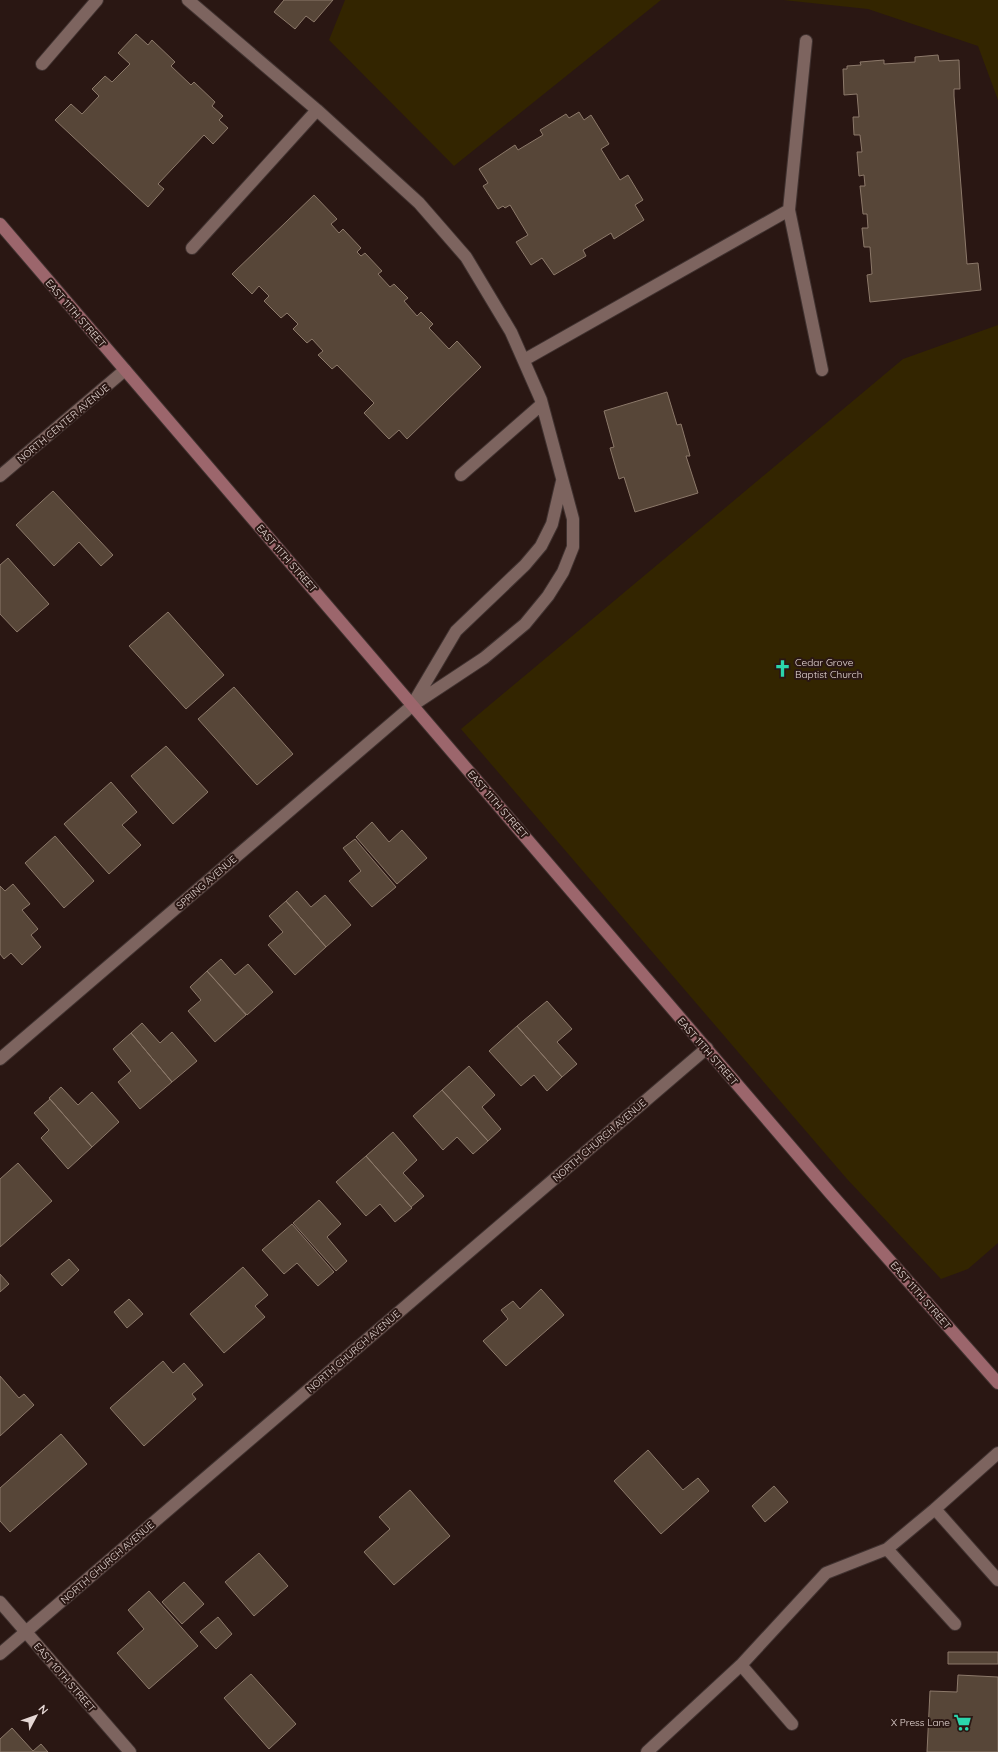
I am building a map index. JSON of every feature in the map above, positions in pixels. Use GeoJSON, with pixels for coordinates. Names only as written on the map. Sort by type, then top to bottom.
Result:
{"type":"FeatureCollection","features":[{"type":"Feature","properties":{"kind":"main road","name":"EAST 11TH STREET"},"geometry":{"type":"LineString","coordinates":[[0,224],[837,1200],[998,1383]]}},
{"type":"Feature","properties":{"kind":"street"},"geometry":{"type":"LineString","coordinates":[[42,64],[98,0]]}},
{"type":"Feature","properties":{"kind":"street"},"geometry":{"type":"LineString","coordinates":[[188,0],[317,110],[419,203],[466,256],[511,332],[542,404],[573,519],[574,547],[563,572],[548,596],[525,624],[484,658],[413,705]]}},
{"type":"Feature","properties":{"kind":"street"},"geometry":{"type":"LineString","coordinates":[[806,41],[789,210],[822,370]]}},
{"type":"Feature","properties":{"kind":"street"},"geometry":{"type":"LineString","coordinates":[[192,248],[317,110]]}},
{"type":"Feature","properties":{"kind":"street"},"geometry":{"type":"LineString","coordinates":[[524,360],[789,210]]}},
{"type":"Feature","properties":{"kind":"street","name":"NORTH CENTER AVENUE"},"geometry":{"type":"LineString","coordinates":[[0,476],[125,370]]}},
{"type":"Feature","properties":{"kind":"street"},"geometry":{"type":"LineString","coordinates":[[460,475],[542,404]]}},
{"type":"Feature","properties":{"kind":"street"},"geometry":{"type":"LineString","coordinates":[[413,705],[456,631],[525,565],[541,546],[552,524],[563,480]]}},
{"type":"Feature","properties":{"kind":"street","name":"SPRING AVENUE"},"geometry":{"type":"LineString","coordinates":[[0,1059],[413,705]]}},
{"type":"Feature","properties":{"kind":"street","name":"NORTH CHURCH AVENUE"},"geometry":{"type":"LineString","coordinates":[[0,1654],[707,1048]]}},
{"type":"Feature","properties":{"kind":"street"},"geometry":{"type":"LineString","coordinates":[[647,1752],[741,1665],[826,1573],[887,1549],[998,1453]]}},
{"type":"Feature","properties":{"kind":"street"},"geometry":{"type":"LineString","coordinates":[[935,1509],[998,1580]]}},
{"type":"Feature","properties":{"kind":"street"},"geometry":{"type":"LineString","coordinates":[[887,1549],[955,1624]]}},
{"type":"Feature","properties":{"kind":"street","name":"EAST 10TH STREET"},"geometry":{"type":"LineString","coordinates":[[0,1602],[130,1752]]}},
{"type":"Feature","properties":{"kind":"street"},"geometry":{"type":"LineString","coordinates":[[741,1665],[792,1724]]}},
{"type":"Feature","properties":{"kind":"shaded area"},"geometry":{"type":"Polygon","coordinates":[[[345,0],[661,0],[454,166],[329,40],[345,0]]]}},
{"type":"Feature","properties":{"kind":"shaded area"},"geometry":{"type":"Polygon","coordinates":[[[783,0],[998,0],[998,100],[978,46],[868,9],[783,0]]]}},
{"type":"Feature","properties":{"kind":"shaded area"},"geometry":{"type":"Polygon","coordinates":[[[998,325],[998,1243],[968,1269],[941,1279],[847,1179],[461,729],[903,359],[998,325]]]}},
{"type":"Feature","properties":{"kind":"building"},"geometry":{"type":"Polygon","coordinates":[[[284,0],[333,0],[314,22],[306,16],[295,29],[274,12],[284,0]]]}},
{"type":"Feature","properties":{"kind":"building"},"geometry":{"type":"Polygon","coordinates":[[[136,34],[148,45],[152,40],[175,62],[171,66],[191,85],[194,82],[215,102],[212,106],[223,116],[219,120],[228,128],[213,144],[204,135],[158,184],[164,189],[148,207],[55,120],[71,104],[82,114],[99,96],[92,89],[105,76],[112,82],[130,64],[118,53],[136,34]]]}},
{"type":"Feature","properties":{"kind":"building"},"geometry":{"type":"Polygon","coordinates":[[[938,55],[939,61],[959,60],[960,89],[954,89],[954,96],[967,264],[978,263],[981,290],[870,302],[867,275],[872,274],[870,247],[864,247],[862,228],[868,228],[867,214],[863,214],[860,186],[865,186],[864,175],[859,176],[857,152],[862,152],[860,135],[854,135],[853,117],[859,117],[857,94],[844,95],[843,69],[847,69],[847,66],[861,65],[860,62],[884,60],[884,64],[915,62],[915,57],[938,55]]]}},
{"type":"Feature","properties":{"kind":"building"},"geometry":{"type":"Polygon","coordinates":[[[579,112],[584,120],[591,115],[609,144],[601,149],[620,180],[628,175],[643,200],[635,205],[644,220],[614,239],[611,233],[583,250],[586,256],[554,275],[542,258],[531,265],[516,242],[528,235],[510,205],[505,208],[503,206],[498,209],[483,186],[488,183],[479,169],[515,145],[518,150],[543,135],[540,130],[566,114],[569,118],[579,112]]]}},
{"type":"Feature","properties":{"kind":"building"},"geometry":{"type":"Polygon","coordinates":[[[314,195],[337,219],[331,224],[339,233],[343,229],[361,248],[357,252],[361,256],[365,253],[382,271],[378,274],[390,287],[394,284],[408,298],[404,301],[417,316],[421,312],[433,324],[429,328],[449,349],[457,341],[481,367],[407,439],[399,430],[389,439],[364,413],[374,403],[337,365],[332,369],[318,355],[323,351],[312,339],[307,343],[293,329],[298,324],[287,313],[281,318],[264,301],[269,296],[259,286],[252,294],[232,274],[314,195]]]}},
{"type":"Feature","properties":{"kind":"building"},"geometry":{"type":"Polygon","coordinates":[[[667,392],[677,425],[681,424],[690,456],[686,456],[698,493],[635,512],[624,477],[619,479],[610,448],[614,447],[604,411],[667,392]]]}},
{"type":"Feature","properties":{"kind":"building"},"geometry":{"type":"Polygon","coordinates":[[[53,491],[113,555],[101,566],[79,542],[54,566],[16,525],[53,491]]]}},
{"type":"Feature","properties":{"kind":"building"},"geometry":{"type":"Polygon","coordinates":[[[8,558],[49,604],[17,632],[0,614],[0,565],[8,558]]]}},
{"type":"Feature","properties":{"kind":"building"},"geometry":{"type":"Polygon","coordinates":[[[168,612],[224,675],[186,709],[129,646],[168,612]]]}},
{"type":"Feature","properties":{"kind":"building"},"geometry":{"type":"Polygon","coordinates":[[[234,687],[293,754],[257,785],[198,719],[234,687]]]}},
{"type":"Feature","properties":{"kind":"building"},"geometry":{"type":"Polygon","coordinates":[[[166,746],[208,792],[173,824],[131,776],[166,746]]]}},
{"type":"Feature","properties":{"kind":"building"},"geometry":{"type":"Polygon","coordinates":[[[111,782],[137,812],[122,825],[141,845],[109,874],[64,824],[111,782]]]}},
{"type":"Feature","properties":{"kind":"building"},"geometry":{"type":"Polygon","coordinates":[[[372,822],[389,842],[402,830],[427,858],[397,884],[356,837],[372,822]]]}},
{"type":"Feature","properties":{"kind":"building"},"geometry":{"type":"Polygon","coordinates":[[[55,836],[94,881],[64,908],[25,863],[55,836]]]}},
{"type":"Feature","properties":{"kind":"building"},"geometry":{"type":"Polygon","coordinates":[[[355,839],[396,887],[372,907],[349,881],[361,871],[343,848],[355,839]]]}},
{"type":"Feature","properties":{"kind":"building"},"geometry":{"type":"Polygon","coordinates":[[[13,884],[30,904],[22,910],[38,929],[31,935],[41,947],[22,965],[11,953],[4,959],[0,954],[0,886],[5,891],[13,884]]]}},
{"type":"Feature","properties":{"kind":"building"},"geometry":{"type":"Polygon","coordinates":[[[297,891],[311,907],[325,895],[351,925],[326,947],[286,901],[297,891]]]}},
{"type":"Feature","properties":{"kind":"building"},"geometry":{"type":"Polygon","coordinates":[[[286,901],[326,947],[295,975],[268,945],[283,932],[269,916],[286,901]]]}},
{"type":"Feature","properties":{"kind":"building"},"geometry":{"type":"Polygon","coordinates":[[[221,959],[235,975],[248,964],[273,992],[247,1015],[207,971],[221,959]]]}},
{"type":"Feature","properties":{"kind":"building"},"geometry":{"type":"Polygon","coordinates":[[[207,971],[246,1015],[215,1042],[188,1011],[201,1000],[190,987],[207,971]]]}},
{"type":"Feature","properties":{"kind":"building"},"geometry":{"type":"Polygon","coordinates":[[[547,1001],[572,1029],[557,1042],[577,1064],[562,1077],[517,1026],[547,1001]]]}},
{"type":"Feature","properties":{"kind":"building"},"geometry":{"type":"Polygon","coordinates":[[[142,1023],[160,1043],[172,1032],[197,1061],[172,1082],[131,1033],[142,1023]]]}},
{"type":"Feature","properties":{"kind":"building"},"geometry":{"type":"Polygon","coordinates":[[[517,1026],[562,1077],[547,1091],[534,1075],[521,1086],[489,1051],[517,1026]]]}},
{"type":"Feature","properties":{"kind":"building"},"geometry":{"type":"Polygon","coordinates":[[[131,1033],[172,1082],[140,1109],[118,1082],[131,1071],[113,1049],[131,1033]]]}},
{"type":"Feature","properties":{"kind":"building"},"geometry":{"type":"Polygon","coordinates":[[[469,1066],[495,1095],[482,1107],[501,1129],[488,1141],[442,1090],[469,1066]]]}},
{"type":"Feature","properties":{"kind":"building"},"geometry":{"type":"Polygon","coordinates":[[[61,1087],[78,1105],[92,1092],[119,1122],[92,1147],[49,1098],[61,1087]]]}},
{"type":"Feature","properties":{"kind":"building"},"geometry":{"type":"Polygon","coordinates":[[[442,1090],[488,1141],[473,1154],[457,1137],[443,1150],[413,1116],[442,1090]]]}},
{"type":"Feature","properties":{"kind":"building"},"geometry":{"type":"Polygon","coordinates":[[[50,1099],[92,1147],[68,1169],[41,1138],[49,1130],[34,1113],[50,1099]]]}},
{"type":"Feature","properties":{"kind":"building"},"geometry":{"type":"Polygon","coordinates":[[[393,1132],[417,1160],[403,1173],[424,1196],[411,1207],[366,1156],[393,1132]]]}},
{"type":"Feature","properties":{"kind":"building"},"geometry":{"type":"Polygon","coordinates":[[[366,1156],[412,1208],[395,1222],[380,1204],[366,1216],[336,1182],[366,1156]]]}},
{"type":"Feature","properties":{"kind":"building"},"geometry":{"type":"Polygon","coordinates":[[[18,1163],[52,1201],[0,1247],[0,1179],[18,1163]]]}},
{"type":"Feature","properties":{"kind":"building"},"geometry":{"type":"Polygon","coordinates":[[[319,1200],[341,1224],[327,1237],[347,1261],[336,1271],[293,1223],[319,1200]]]}},
{"type":"Feature","properties":{"kind":"building"},"geometry":{"type":"Polygon","coordinates":[[[292,1224],[334,1272],[318,1286],[297,1263],[284,1274],[262,1250],[292,1224]]]}},
{"type":"Feature","properties":{"kind":"building"},"geometry":{"type":"Polygon","coordinates":[[[69,1259],[79,1270],[62,1286],[51,1274],[69,1259]]]}},
{"type":"Feature","properties":{"kind":"building"},"geometry":{"type":"Polygon","coordinates":[[[243,1267],[268,1295],[255,1306],[265,1317],[224,1353],[190,1314],[243,1267]]]}},
{"type":"Feature","properties":{"kind":"building"},"geometry":{"type":"Polygon","coordinates":[[[0,1274],[9,1284],[0,1292],[0,1274]]]}},
{"type":"Feature","properties":{"kind":"building"},"geometry":{"type":"Polygon","coordinates":[[[541,1289],[564,1315],[506,1366],[483,1341],[508,1319],[501,1310],[513,1301],[520,1309],[541,1289]]]}},
{"type":"Feature","properties":{"kind":"building"},"geometry":{"type":"Polygon","coordinates":[[[129,1299],[143,1314],[127,1328],[114,1312],[129,1299]]]}},
{"type":"Feature","properties":{"kind":"building"},"geometry":{"type":"Polygon","coordinates":[[[163,1361],[173,1373],[184,1363],[203,1385],[192,1394],[196,1399],[144,1446],[110,1408],[163,1361]]]}},
{"type":"Feature","properties":{"kind":"building"},"geometry":{"type":"Polygon","coordinates":[[[0,1376],[19,1398],[24,1394],[34,1405],[0,1436],[0,1376]]]}},
{"type":"Feature","properties":{"kind":"building"},"geometry":{"type":"Polygon","coordinates":[[[61,1434],[87,1464],[10,1532],[0,1521],[0,1488],[61,1434]]]}},
{"type":"Feature","properties":{"kind":"building"},"geometry":{"type":"Polygon","coordinates":[[[648,1450],[683,1490],[698,1478],[709,1491],[661,1534],[614,1481],[648,1450]]]}},
{"type":"Feature","properties":{"kind":"building"},"geometry":{"type":"Polygon","coordinates":[[[774,1486],[788,1502],[765,1522],[752,1506],[774,1486]]]}},
{"type":"Feature","properties":{"kind":"building"},"geometry":{"type":"Polygon","coordinates":[[[410,1490],[450,1536],[394,1585],[364,1552],[390,1529],[379,1517],[410,1490]]]}},
{"type":"Feature","properties":{"kind":"building"},"geometry":{"type":"Polygon","coordinates":[[[259,1553],[288,1586],[254,1616],[225,1582],[259,1553]]]}},
{"type":"Feature","properties":{"kind":"building"},"geometry":{"type":"Polygon","coordinates":[[[184,1582],[204,1604],[182,1624],[162,1602],[184,1582]]]}},
{"type":"Feature","properties":{"kind":"building"},"geometry":{"type":"Polygon","coordinates":[[[149,1591],[198,1646],[149,1689],[117,1653],[144,1629],[128,1610],[149,1591]]]}},
{"type":"Feature","properties":{"kind":"building"},"geometry":{"type":"Polygon","coordinates":[[[218,1617],[232,1634],[216,1649],[200,1632],[218,1617]]]}},
{"type":"Feature","properties":{"kind":"building"},"geometry":{"type":"Polygon","coordinates":[[[948,1652],[998,1652],[998,1664],[948,1664],[948,1652]]]}},
{"type":"Feature","properties":{"kind":"building"},"geometry":{"type":"Polygon","coordinates":[[[251,1674],[296,1724],[269,1749],[224,1698],[251,1674]]]}},
{"type":"Feature","properties":{"kind":"building","name":"X Press Lane"},"geometry":{"type":"Polygon","coordinates":[[[958,1675],[998,1677],[998,1752],[927,1752],[930,1691],[957,1692],[958,1675]]]}},
{"type":"Feature","properties":{"kind":"building"},"geometry":{"type":"Polygon","coordinates":[[[12,1728],[33,1751],[41,1744],[48,1752],[0,1752],[0,1739],[12,1728]]]}},
{"type":"Feature","properties":{"kind":"place","name":"Cedar Grove Baptist Church"},"geometry":{"type":"Point","coordinates":[782,668]}},
{"type":"Feature","properties":{"kind":"place","name":"X Press Lane"},"geometry":{"type":"Point","coordinates":[963,1722]}}]}
